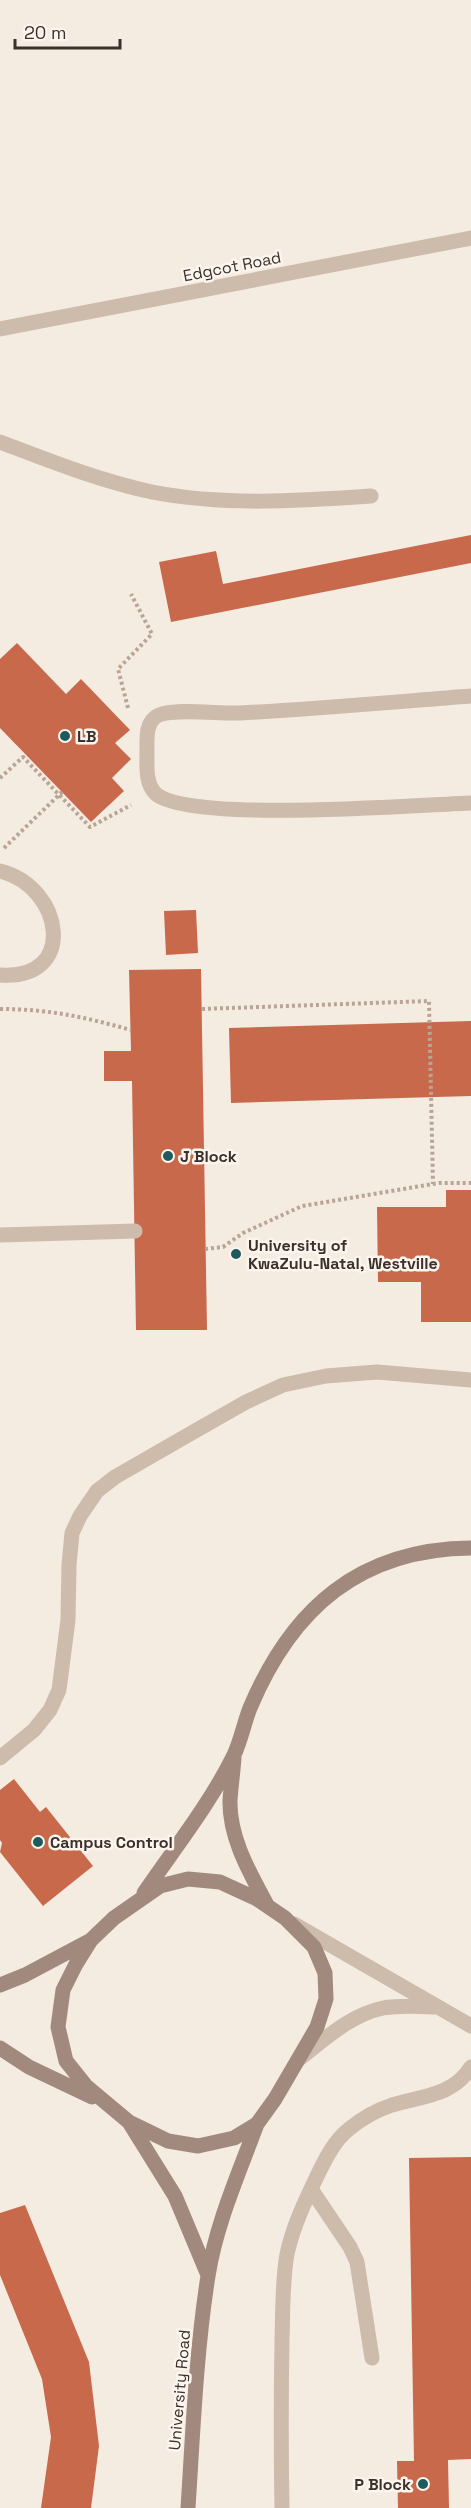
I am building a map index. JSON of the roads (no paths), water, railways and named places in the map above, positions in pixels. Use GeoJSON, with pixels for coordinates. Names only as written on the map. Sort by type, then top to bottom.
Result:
{"type":"FeatureCollection","features":[{"type":"Feature","properties":{"kind":"street","name":"Edgcot Road"},"geometry":{"type":"LineString","coordinates":[[0,329],[471,238]]}},
{"type":"Feature","properties":{"kind":"street"},"geometry":{"type":"LineString","coordinates":[[0,442],[110,482],[154,492],[229,501],[310,500],[371,496]]}},
{"type":"Feature","properties":{"kind":"street"},"geometry":{"type":"LineString","coordinates":[[471,696],[238,713],[170,713],[157,715],[148,727],[146,741],[148,780],[155,793],[170,802],[222,810],[471,803]]}},
{"type":"Feature","properties":{"kind":"street"},"geometry":{"type":"LineString","coordinates":[[0,871],[22,880],[41,898],[49,910],[54,935],[47,957],[39,965],[28,973],[17,976],[0,975]]}},
{"type":"Feature","properties":{"kind":"street"},"geometry":{"type":"LineString","coordinates":[[0,1235],[135,1231]]}},
{"type":"Feature","properties":{"kind":"street"},"geometry":{"type":"LineString","coordinates":[[0,1758],[33,1730],[50,1710],[59,1690],[68,1620],[72,1533],[80,1516],[97,1491],[115,1477],[195,1431],[246,1402],[283,1385],[326,1376],[377,1372],[471,1380]]}},
{"type":"Feature","properties":{"kind":"street"},"geometry":{"type":"LineString","coordinates":[[139,1900],[204,1805],[234,1755],[250,1708],[286,1641],[305,1616],[336,1587],[368,1569],[405,1556],[440,1548],[471,1548]]}},
{"type":"Feature","properties":{"kind":"street"},"geometry":{"type":"LineString","coordinates":[[234,1755],[230,1802],[233,1826],[243,1859],[267,1905]]}},
{"type":"Feature","properties":{"kind":"street"},"geometry":{"type":"LineString","coordinates":[[285,1918],[314,1947],[325,1973],[326,1999],[316,2027],[298,2060],[257,2124],[234,2138],[198,2146],[168,2141],[129,2122],[86,2086],[66,2061],[57,2027],[63,1990],[91,1940],[114,1918],[160,1886],[188,1879],[220,1882],[267,1905],[285,1918],[471,2026]]}},
{"type":"Feature","properties":{"kind":"street"},"geometry":{"type":"LineString","coordinates":[[0,1984],[25,1976],[91,1940]]}},
{"type":"Feature","properties":{"kind":"street"},"geometry":{"type":"LineString","coordinates":[[298,2060],[343,2025],[367,2013],[398,2006],[437,2007]]}},
{"type":"Feature","properties":{"kind":"street"},"geometry":{"type":"LineString","coordinates":[[0,2048],[29,2067],[106,2103]]}},
{"type":"Feature","properties":{"kind":"street"},"geometry":{"type":"LineString","coordinates":[[282,2508],[280,2395],[287,2255],[296,2224],[311,2188],[331,2150],[346,2131],[363,2119],[390,2106],[447,2090],[460,2082],[471,2067]]}},
{"type":"Feature","properties":{"kind":"street","name":"University Road"},"geometry":{"type":"LineString","coordinates":[[129,2122],[175,2196],[208,2275]]}},
{"type":"Feature","properties":{"kind":"street","name":"University Road"},"geometry":{"type":"LineString","coordinates":[[189,2508],[194,2420],[208,2275],[230,2199],[257,2124]]}},
{"type":"Feature","properties":{"kind":"street"},"geometry":{"type":"LineString","coordinates":[[311,2188],[350,2247],[357,2262],[372,2358]]}},
{"type":"Feature","properties":{"kind":"place","name":"LB"},"geometry":{"type":"Point","coordinates":[65,736]}},
{"type":"Feature","properties":{"kind":"place","name":"J Block"},"geometry":{"type":"Point","coordinates":[168,1156]}},
{"type":"Feature","properties":{"kind":"place","name":"University of KwaZulu-Natal, Westville"},"geometry":{"type":"Point","coordinates":[236,1254]}},
{"type":"Feature","properties":{"kind":"place","name":"Campus Control"},"geometry":{"type":"Point","coordinates":[38,1842]}},
{"type":"Feature","properties":{"kind":"place","name":"P Block"},"geometry":{"type":"Point","coordinates":[423,2484]}}]}
